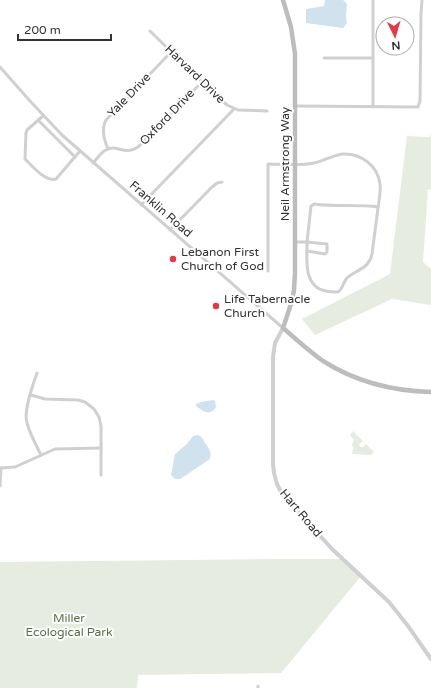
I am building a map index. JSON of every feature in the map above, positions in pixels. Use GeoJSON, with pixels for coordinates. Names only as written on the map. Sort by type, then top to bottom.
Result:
{"type":"FeatureCollection","features":[{"type":"Feature","properties":{"kind":"main road","name":"Neil Armstrong Way"},"geometry":{"type":"LineString","coordinates":[[283,0],[294,39],[295,54],[295,273],[292,301],[283,328]]}},
{"type":"Feature","properties":{"kind":"main road","name":"Franklin Road"},"geometry":{"type":"LineString","coordinates":[[283,328],[322,360],[342,372],[380,386],[431,392]]}},
{"type":"Feature","properties":{"kind":"street"},"geometry":{"type":"LineString","coordinates":[[373,0],[373,106]]}},
{"type":"Feature","properties":{"kind":"street"},"geometry":{"type":"LineString","coordinates":[[295,106],[418,107],[420,101],[422,0]]}},
{"type":"Feature","properties":{"kind":"street","name":"Harvard Drive"},"geometry":{"type":"LineString","coordinates":[[150,31],[222,101],[234,109],[245,111],[267,110]]}},
{"type":"Feature","properties":{"kind":"street","name":"Yale Drive"},"geometry":{"type":"LineString","coordinates":[[108,149],[103,130],[106,120],[171,52]]}},
{"type":"Feature","properties":{"kind":"street"},"geometry":{"type":"LineString","coordinates":[[324,58],[373,58]]}},
{"type":"Feature","properties":{"kind":"street","name":"Franklin Road"},"geometry":{"type":"LineString","coordinates":[[0,66],[43,116],[62,135],[283,328]]}},
{"type":"Feature","properties":{"kind":"street","name":"Oxford Drive"},"geometry":{"type":"LineString","coordinates":[[108,149],[114,148],[128,152],[138,147],[202,82]]}},
{"type":"Feature","properties":{"kind":"street"},"geometry":{"type":"LineString","coordinates":[[141,205],[234,109]]}},
{"type":"Feature","properties":{"kind":"street"},"geometry":{"type":"LineString","coordinates":[[43,116],[26,132],[25,159],[27,161],[47,178],[52,180],[56,179],[80,151]]}},
{"type":"Feature","properties":{"kind":"street"},"geometry":{"type":"LineString","coordinates":[[38,120],[75,157]]}},
{"type":"Feature","properties":{"kind":"street"},"geometry":{"type":"LineString","coordinates":[[93,163],[103,152],[108,149]]}},
{"type":"Feature","properties":{"kind":"street"},"geometry":{"type":"LineString","coordinates":[[268,271],[268,164],[316,162],[327,160],[337,155],[350,154],[358,156],[369,163],[376,171],[380,190],[378,207],[372,254],[370,262],[348,278],[340,291],[324,291],[316,287],[310,281],[308,274],[307,242],[311,206],[314,204],[378,207]]}},
{"type":"Feature","properties":{"kind":"street"},"geometry":{"type":"LineString","coordinates":[[170,230],[212,188],[222,182]]}},
{"type":"Feature","properties":{"kind":"street"},"geometry":{"type":"LineString","coordinates":[[295,242],[327,244],[328,249],[324,254],[307,251]]}},
{"type":"Feature","properties":{"kind":"street","name":"Hart Road"},"geometry":{"type":"LineString","coordinates":[[283,328],[275,343],[273,356],[273,464],[278,486],[282,494],[332,550],[389,602],[431,659]]}},
{"type":"Feature","properties":{"kind":"street"},"geometry":{"type":"LineString","coordinates":[[37,373],[30,395],[26,421],[41,455]]}},
{"type":"Feature","properties":{"kind":"street"},"geometry":{"type":"LineString","coordinates":[[30,395],[45,399],[78,400],[89,404],[97,413],[100,421],[101,475]]}},
{"type":"Feature","properties":{"kind":"street"},"geometry":{"type":"LineString","coordinates":[[0,486],[0,468],[15,467],[58,449],[101,448]]}},
{"type":"Feature","properties":{"kind":"green space"},"geometry":{"type":"Polygon","coordinates":[[[431,133],[431,190],[428,189],[423,262],[431,269],[431,305],[392,299],[315,335],[302,319],[390,274],[407,136],[430,137],[431,133]]]}},
{"type":"Feature","properties":{"kind":"green space"},"geometry":{"type":"Polygon","coordinates":[[[353,431],[363,441],[359,444],[360,447],[363,447],[366,444],[374,452],[371,455],[352,454],[352,445],[354,440],[350,435],[353,431]]]}},
{"type":"Feature","properties":{"kind":"green space","name":"Miller Ecological Park"},"geometry":{"type":"Polygon","coordinates":[[[341,559],[361,576],[281,673],[138,675],[137,688],[0,688],[0,562],[341,559]]]}},
{"type":"Feature","properties":{"kind":"water"},"geometry":{"type":"Polygon","coordinates":[[[325,0],[343,0],[347,4],[347,23],[343,28],[306,23],[306,9],[324,6],[325,0]]]}},
{"type":"Feature","properties":{"kind":"water"},"geometry":{"type":"Polygon","coordinates":[[[215,401],[216,407],[211,412],[201,410],[196,406],[196,404],[201,402],[215,401]]]}},
{"type":"Feature","properties":{"kind":"water"},"geometry":{"type":"Polygon","coordinates":[[[198,435],[203,439],[210,450],[210,459],[180,479],[175,479],[171,475],[175,454],[187,444],[193,436],[198,435]]]}},
{"type":"Feature","properties":{"kind":"place","name":"Lebanon First Church of God"},"geometry":{"type":"Point","coordinates":[173,259]}},
{"type":"Feature","properties":{"kind":"place","name":"Life Tabernacle Church"},"geometry":{"type":"Point","coordinates":[216,306]}}]}
